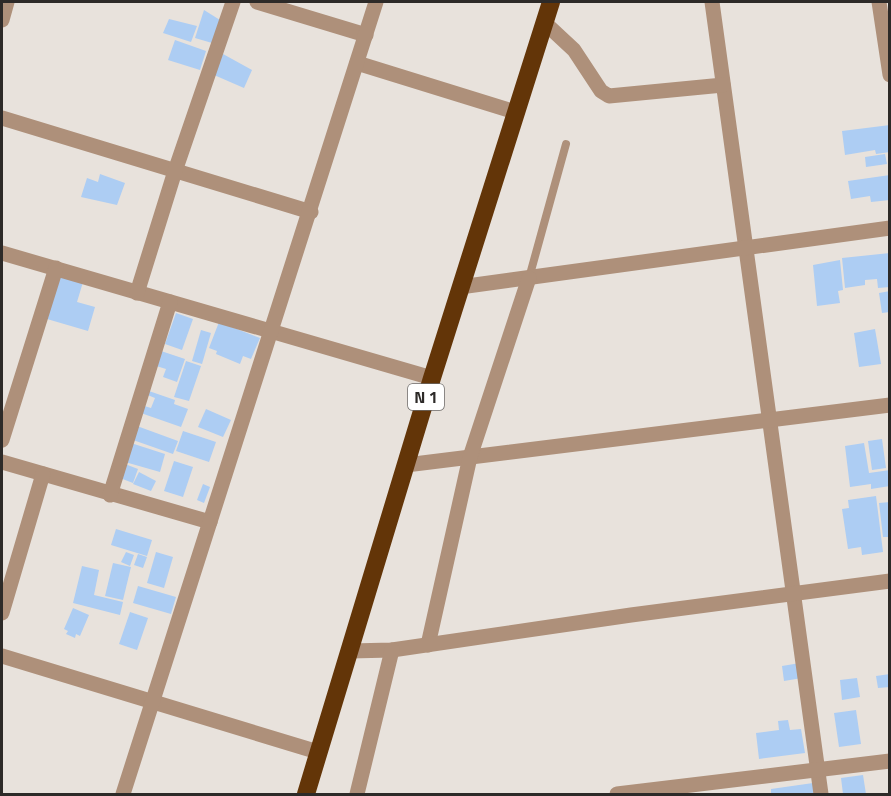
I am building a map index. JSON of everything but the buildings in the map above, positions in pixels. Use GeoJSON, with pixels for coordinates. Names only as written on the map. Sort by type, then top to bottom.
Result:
{"type":"FeatureCollection","features":[{"type":"Feature","properties":{"kind":"highway","name":"N 1"},"geometry":{"type":"LineString","coordinates":[[306,795],[460,287],[551,2]]}},
{"type":"Feature","properties":{"kind":"street"},"geometry":{"type":"LineString","coordinates":[[2,20],[7,2]]}},
{"type":"Feature","properties":{"kind":"street"},"geometry":{"type":"LineString","coordinates":[[137,292],[175,171],[233,2]]}},
{"type":"Feature","properties":{"kind":"street"},"geometry":{"type":"LineString","coordinates":[[264,2],[366,35]]}},
{"type":"Feature","properties":{"kind":"street"},"geometry":{"type":"LineString","coordinates":[[123,795],[273,332],[376,2]]}},
{"type":"Feature","properties":{"kind":"street"},"geometry":{"type":"LineString","coordinates":[[712,2],[822,795]]}},
{"type":"Feature","properties":{"kind":"street"},"geometry":{"type":"LineString","coordinates":[[879,2],[890,75]]}},
{"type":"Feature","properties":{"kind":"street"},"geometry":{"type":"LineString","coordinates":[[544,23],[574,50],[601,91],[609,96],[723,85]]}},
{"type":"Feature","properties":{"kind":"street"},"geometry":{"type":"LineString","coordinates":[[357,63],[515,112]]}},
{"type":"Feature","properties":{"kind":"street"},"geometry":{"type":"LineString","coordinates":[[2,118],[310,212]]}},
{"type":"Feature","properties":{"kind":"street"},"geometry":{"type":"LineString","coordinates":[[460,287],[890,228]]}},
{"type":"Feature","properties":{"kind":"street"},"geometry":{"type":"LineString","coordinates":[[2,253],[432,378]]}},
{"type":"Feature","properties":{"kind":"street"},"geometry":{"type":"LineString","coordinates":[[2,440],[56,268]]}},
{"type":"Feature","properties":{"kind":"street"},"geometry":{"type":"LineString","coordinates":[[428,645],[470,457],[529,278]]}},
{"type":"Feature","properties":{"kind":"street"},"geometry":{"type":"LineString","coordinates":[[110,495],[170,302]]}},
{"type":"Feature","properties":{"kind":"street"},"geometry":{"type":"LineString","coordinates":[[406,465],[890,405]]}},
{"type":"Feature","properties":{"kind":"street"},"geometry":{"type":"LineString","coordinates":[[2,462],[210,522]]}},
{"type":"Feature","properties":{"kind":"street"},"geometry":{"type":"LineString","coordinates":[[2,613],[43,474]]}},
{"type":"Feature","properties":{"kind":"street"},"geometry":{"type":"LineString","coordinates":[[350,651],[392,650],[631,615],[890,581]]}},
{"type":"Feature","properties":{"kind":"street"},"geometry":{"type":"LineString","coordinates":[[357,795],[392,650]]}},
{"type":"Feature","properties":{"kind":"street"},"geometry":{"type":"LineString","coordinates":[[2,656],[318,752]]}},
{"type":"Feature","properties":{"kind":"street"},"geometry":{"type":"LineString","coordinates":[[617,795],[890,761]]}},
{"type":"Feature","properties":{"kind":"lane"},"geometry":{"type":"LineString","coordinates":[[529,278],[566,144]]}}]}
